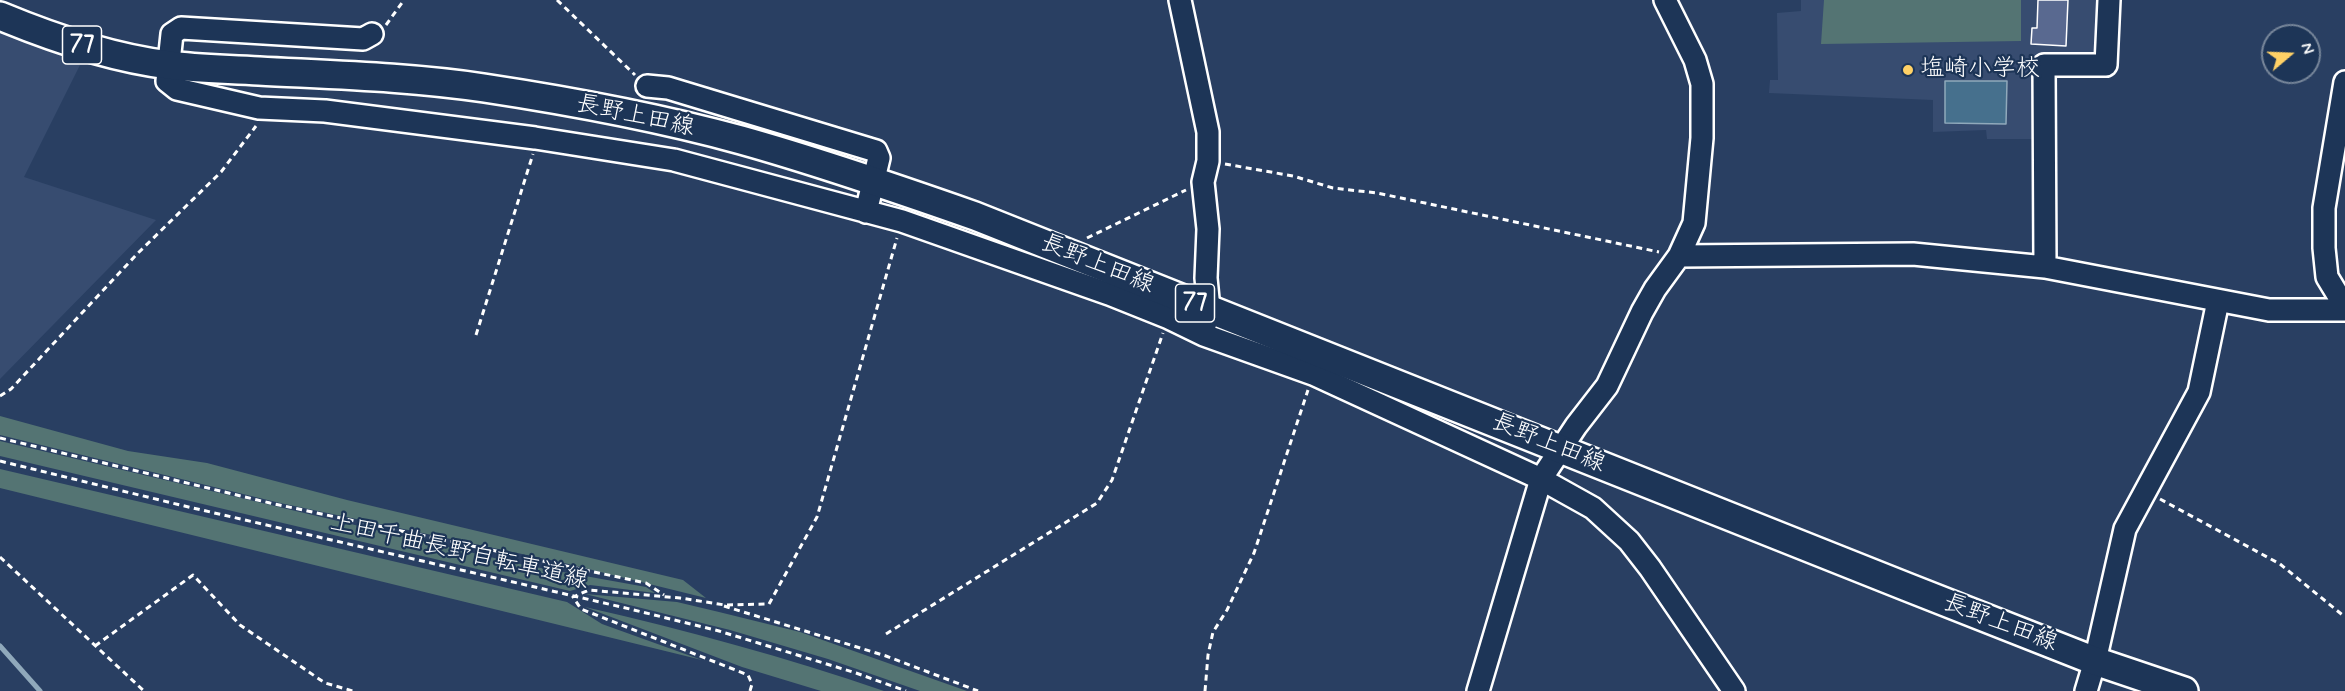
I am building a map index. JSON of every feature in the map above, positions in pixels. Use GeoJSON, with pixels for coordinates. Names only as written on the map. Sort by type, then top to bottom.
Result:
{"type":"FeatureCollection","features":[{"type":"Feature","properties":{"kind":"main road","name":"長野上田線"},"geometry":{"type":"LineString","coordinates":[[0,16],[85,46],[128,58],[168,65],[382,77],[484,88],[592,107],[740,140],[874,181],[975,216],[2095,661],[2184,691]]}},
{"type":"Feature","properties":{"kind":"street"},"geometry":{"type":"LineString","coordinates":[[1180,0],[1208,132],[1208,161],[1203,182],[1208,229],[1206,278],[1209,309],[1204,335]]}},
{"type":"Feature","properties":{"kind":"street"},"geometry":{"type":"LineString","coordinates":[[1478,691],[1540,479],[1607,386],[1655,289],[1679,256],[1694,223],[1702,138],[1702,84],[1695,60],[1665,0]]}},
{"type":"Feature","properties":{"kind":"street"},"geometry":{"type":"LineString","coordinates":[[2045,267],[2044,65],[2106,65],[2109,0]]}},
{"type":"Feature","properties":{"kind":"street"},"geometry":{"type":"LineString","coordinates":[[372,34],[363,39],[181,28],[172,34],[167,81],[177,89],[259,108],[325,111],[535,138],[674,160],[902,221],[1109,294],[1204,335],[1313,374],[1540,479],[1593,507],[1629,541],[1667,592],[1734,691]]}},
{"type":"Feature","properties":{"kind":"street"},"geometry":{"type":"LineString","coordinates":[[1679,256],[1912,254],[2045,267],[2269,310],[2343,310],[2327,277],[2324,208],[2345,82]]}},
{"type":"Feature","properties":{"kind":"street"},"geometry":{"type":"LineString","coordinates":[[647,86],[668,88],[876,151],[879,158],[866,212]]}},
{"type":"Feature","properties":{"kind":"street"},"geometry":{"type":"LineString","coordinates":[[1039,271],[1061,251]]}},
{"type":"Feature","properties":{"kind":"street"},"geometry":{"type":"LineString","coordinates":[[2086,691],[2125,529],[2199,392],[2217,301]]}},
{"type":"Feature","properties":{"kind":"path"},"geometry":{"type":"LineString","coordinates":[[372,34],[389,24],[404,0]]}},
{"type":"Feature","properties":{"kind":"path"},"geometry":{"type":"LineString","coordinates":[[557,0],[647,86]]}},
{"type":"Feature","properties":{"kind":"path"},"geometry":{"type":"LineString","coordinates":[[0,396],[11,389],[137,254],[231,161],[254,131],[259,120],[259,108]]}},
{"type":"Feature","properties":{"kind":"path"},"geometry":{"type":"LineString","coordinates":[[476,335],[535,148],[535,138]]}},
{"type":"Feature","properties":{"kind":"path"},"geometry":{"type":"LineString","coordinates":[[1208,161],[1293,176],[1333,188],[1377,193],[1679,256]]}},
{"type":"Feature","properties":{"kind":"path"},"geometry":{"type":"LineString","coordinates":[[1061,251],[1203,182]]}},
{"type":"Feature","properties":{"kind":"path"},"geometry":{"type":"LineString","coordinates":[[750,691],[752,684],[748,675],[581,609],[573,597],[589,590],[665,596],[725,606],[769,604],[817,517],[902,221]]}},
{"type":"Feature","properties":{"kind":"path"},"geometry":{"type":"LineString","coordinates":[[886,634],[1097,503],[1112,480],[1169,318]]}},
{"type":"Feature","properties":{"kind":"path"},"geometry":{"type":"LineString","coordinates":[[1205,691],[1208,655],[1213,632],[1227,610],[1254,553],[1313,374]]}},
{"type":"Feature","properties":{"kind":"path"},"geometry":{"type":"LineString","coordinates":[[0,438],[270,503],[646,583],[665,596]]}},
{"type":"Feature","properties":{"kind":"path","name":"上田千曲長野自転車道線"},"geometry":{"type":"LineString","coordinates":[[0,461],[719,631],[906,691]]}},
{"type":"Feature","properties":{"kind":"path"},"geometry":{"type":"LineString","coordinates":[[2145,491],[2280,564],[2345,617]]}},
{"type":"Feature","properties":{"kind":"path"},"geometry":{"type":"LineString","coordinates":[[0,557],[144,691]]}},
{"type":"Feature","properties":{"kind":"path"},"geometry":{"type":"LineString","coordinates":[[95,646],[193,575],[240,625],[325,683],[352,691]]}},
{"type":"Feature","properties":{"kind":"path"},"geometry":{"type":"LineString","coordinates":[[713,603],[886,656],[978,691]]}},
{"type":"Feature","properties":{"kind":"shaded area","name":"塩崎小学校"},"geometry":{"type":"Polygon","coordinates":[[[1801,0],[2103,0],[2102,59],[2039,60],[2039,139],[1987,139],[1986,130],[1933,132],[1933,100],[1769,93],[1770,80],[1778,80],[1777,13],[1801,11],[1801,0]]]}},
{"type":"Feature","properties":{"kind":"shaded area"},"geometry":{"type":"Polygon","coordinates":[[[0,28],[80,65],[24,177],[156,220],[0,379],[0,28]]]}},
{"type":"Feature","properties":{"kind":"shaded area"},"geometry":{"type":"Polygon","coordinates":[[[1945,81],[2007,81],[2006,124],[1945,123],[1945,81]]]}},
{"type":"Feature","properties":{"kind":"green space"},"geometry":{"type":"Polygon","coordinates":[[[1824,0],[2021,0],[2021,41],[1821,44],[1824,0]]]}},
{"type":"Feature","properties":{"kind":"green space"},"geometry":{"type":"Polygon","coordinates":[[[0,416],[128,451],[207,463],[347,500],[683,580],[706,598],[560,562],[280,503],[0,435],[0,416]]]}},
{"type":"Feature","properties":{"kind":"green space"},"geometry":{"type":"Polygon","coordinates":[[[0,441],[524,565],[646,587],[655,593],[590,585],[570,591],[0,456],[0,441]]]}},
{"type":"Feature","properties":{"kind":"green space"},"geometry":{"type":"Polygon","coordinates":[[[0,469],[567,602],[602,624],[702,660],[0,488],[0,469]]]}},
{"type":"Feature","properties":{"kind":"green space"},"geometry":{"type":"Polygon","coordinates":[[[585,594],[677,602],[800,632],[967,691],[920,691],[828,659],[730,630],[585,594]]]}},
{"type":"Feature","properties":{"kind":"green space"},"geometry":{"type":"Polygon","coordinates":[[[585,607],[735,645],[884,691],[821,691],[742,667],[585,607]]]}},
{"type":"Feature","properties":{"kind":"building"},"geometry":{"type":"Polygon","coordinates":[[[2038,0],[2068,0],[2066,46],[2031,44],[2032,28],[2037,28],[2038,0]]]}},
{"type":"Feature","properties":{"kind":"waterway"},"geometry":{"type":"LineString","coordinates":[[0,646],[40,691]]}},
{"type":"Feature","properties":{"kind":"place","name":"塩崎小学校"},"geometry":{"type":"Point","coordinates":[1908,70]}}]}
